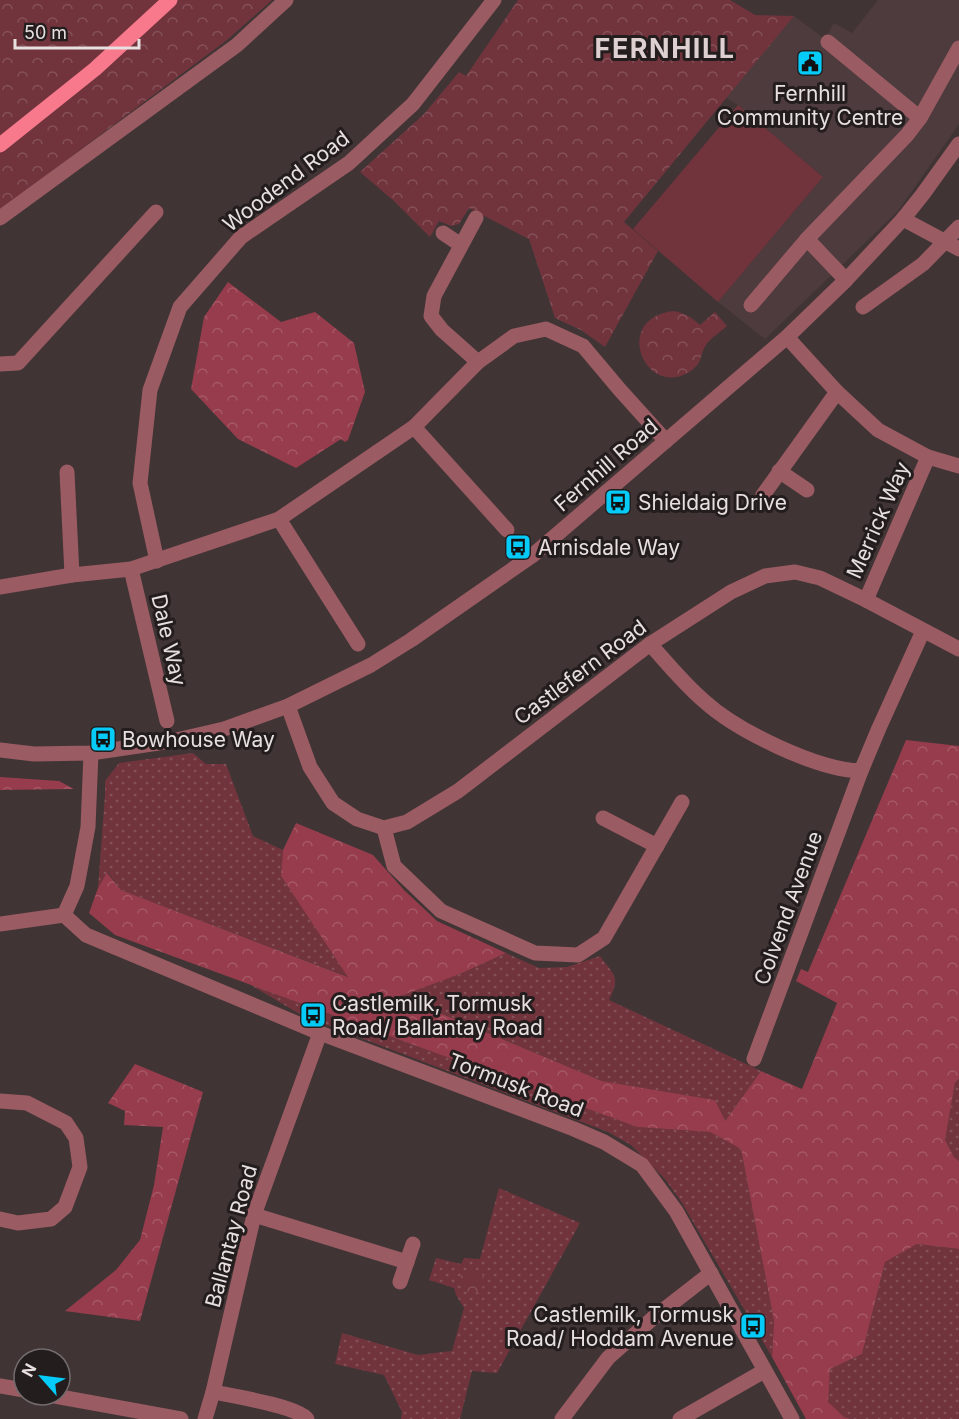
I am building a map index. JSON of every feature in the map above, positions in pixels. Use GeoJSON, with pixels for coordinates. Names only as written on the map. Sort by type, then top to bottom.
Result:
{"type":"FeatureCollection","features":[{"type":"Feature","properties":{"kind":"main road"},"geometry":{"type":"LineString","coordinates":[[0,145],[95,69],[170,0]]}},
{"type":"Feature","properties":{"kind":"street"},"geometry":{"type":"LineString","coordinates":[[0,218],[237,45],[286,0]]}},
{"type":"Feature","properties":{"kind":"street","name":"Woodend Road"},"geometry":{"type":"LineString","coordinates":[[157,561],[140,483],[150,390],[180,307],[241,237],[349,163],[413,104],[494,0]]}},
{"type":"Feature","properties":{"kind":"street"},"geometry":{"type":"LineString","coordinates":[[828,42],[920,118]]}},
{"type":"Feature","properties":{"kind":"street"},"geometry":{"type":"LineString","coordinates":[[751,305],[807,239],[907,135],[920,118],[959,48]]}},
{"type":"Feature","properties":{"kind":"street","name":"Fernhill Road"},"geometry":{"type":"LineString","coordinates":[[0,750],[34,754],[91,753],[172,741],[224,729],[288,705],[371,665],[411,640],[524,562],[787,337],[846,280],[903,219],[959,144]]}},
{"type":"Feature","properties":{"kind":"street"},"geometry":{"type":"LineString","coordinates":[[0,364],[18,363],[156,212]]}},
{"type":"Feature","properties":{"kind":"street"},"geometry":{"type":"LineString","coordinates":[[476,218],[434,296],[431,316],[442,330],[478,362]]}},
{"type":"Feature","properties":{"kind":"street"},"geometry":{"type":"LineString","coordinates":[[903,219],[952,245]]}},
{"type":"Feature","properties":{"kind":"street"},"geometry":{"type":"LineString","coordinates":[[863,307],[952,245],[959,227]]}},
{"type":"Feature","properties":{"kind":"street"},"geometry":{"type":"LineString","coordinates":[[443,232],[461,245]]}},
{"type":"Feature","properties":{"kind":"street"},"geometry":{"type":"LineString","coordinates":[[807,239],[846,280]]}},
{"type":"Feature","properties":{"kind":"street"},"geometry":{"type":"LineString","coordinates":[[0,587],[72,575],[131,569],[279,519],[414,427],[478,362],[514,336],[546,329],[583,346],[666,441]]}},
{"type":"Feature","properties":{"kind":"street"},"geometry":{"type":"LineString","coordinates":[[787,337],[837,392],[878,430],[928,457],[959,466]]}},
{"type":"Feature","properties":{"kind":"street"},"geometry":{"type":"LineString","coordinates":[[763,495],[837,392]]}},
{"type":"Feature","properties":{"kind":"street"},"geometry":{"type":"LineString","coordinates":[[414,427],[507,530]]}},
{"type":"Feature","properties":{"kind":"street","name":"Merrick Way"},"geometry":{"type":"LineString","coordinates":[[866,600],[928,457]]}},
{"type":"Feature","properties":{"kind":"street"},"geometry":{"type":"LineString","coordinates":[[779,471],[807,490]]}},
{"type":"Feature","properties":{"kind":"street"},"geometry":{"type":"LineString","coordinates":[[67,472],[72,575]]}},
{"type":"Feature","properties":{"kind":"street"},"geometry":{"type":"LineString","coordinates":[[279,519],[358,644]]}},
{"type":"Feature","properties":{"kind":"street","name":"Dale Way"},"geometry":{"type":"LineString","coordinates":[[131,569],[167,721]]}},
{"type":"Feature","properties":{"kind":"street","name":"Castlefern Road"},"geometry":{"type":"LineString","coordinates":[[384,828],[407,822],[458,791],[650,644],[731,592],[765,576],[795,572],[820,578],[959,650]]}},
{"type":"Feature","properties":{"kind":"street","name":"Colvend Avenue"},"geometry":{"type":"LineString","coordinates":[[754,1059],[861,771],[923,632]]}},
{"type":"Feature","properties":{"kind":"street"},"geometry":{"type":"LineString","coordinates":[[650,644],[704,702],[748,732],[803,757],[845,771],[861,771]]}},
{"type":"Feature","properties":{"kind":"street"},"geometry":{"type":"LineString","coordinates":[[288,705],[310,767],[333,803],[357,819],[384,828],[394,866],[441,911],[535,953],[578,955],[604,938],[682,802]]}},
{"type":"Feature","properties":{"kind":"street"},"geometry":{"type":"LineString","coordinates":[[0,924],[64,915],[77,886],[88,827],[91,753]]}},
{"type":"Feature","properties":{"kind":"street"},"geometry":{"type":"LineString","coordinates":[[603,818],[657,846]]}},
{"type":"Feature","properties":{"kind":"street","name":"Tormusk Road"},"geometry":{"type":"LineString","coordinates":[[64,915],[86,935],[320,1033],[574,1129],[640,1162],[676,1211],[792,1419]]}},
{"type":"Feature","properties":{"kind":"street","name":"Ballantay Road"},"geometry":{"type":"LineString","coordinates":[[205,1419],[254,1215],[320,1033]]}},
{"type":"Feature","properties":{"kind":"street"},"geometry":{"type":"LineString","coordinates":[[0,1101],[27,1103],[66,1123],[76,1138],[80,1167],[65,1207],[51,1219],[18,1223],[0,1219]]}},
{"type":"Feature","properties":{"kind":"street"},"geometry":{"type":"LineString","coordinates":[[254,1215],[407,1262]]}},
{"type":"Feature","properties":{"kind":"street"},"geometry":{"type":"LineString","coordinates":[[400,1282],[412,1244]]}},
{"type":"Feature","properties":{"kind":"street"},"geometry":{"type":"LineString","coordinates":[[561,1419],[608,1358],[652,1319],[711,1273]]}},
{"type":"Feature","properties":{"kind":"street"},"geometry":{"type":"LineString","coordinates":[[680,1419],[764,1371]]}},
{"type":"Feature","properties":{"kind":"street"},"geometry":{"type":"LineString","coordinates":[[213,1392],[289,1409],[307,1419]]}},
{"type":"Feature","properties":{"kind":"street"},"geometry":{"type":"LineString","coordinates":[[72,1399],[180,1419]]}},
{"type":"Feature","properties":{"kind":"shaded area"},"geometry":{"type":"Polygon","coordinates":[[[878,0],[959,0],[959,124],[898,211],[765,339],[718,302],[823,177],[738,105],[725,97],[794,16],[825,39],[834,23],[852,33],[878,0]]]}},
{"type":"Feature","properties":{"kind":"green space"},"geometry":{"type":"Polygon","coordinates":[[[0,0],[272,0],[227,40],[0,210],[0,0]]]}},
{"type":"Feature","properties":{"kind":"green space"},"geometry":{"type":"Polygon","coordinates":[[[518,0],[730,0],[755,15],[794,16],[624,222],[658,251],[605,347],[581,330],[555,318],[529,239],[469,208],[459,224],[451,226],[439,221],[430,237],[394,201],[360,172],[424,114],[459,72],[466,76],[518,0]]]}},
{"type":"Feature","properties":{"kind":"green space"},"geometry":{"type":"Polygon","coordinates":[[[738,105],[823,177],[718,302],[633,229],[738,105]]]}},
{"type":"Feature","properties":{"kind":"green space"},"geometry":{"type":"Polygon","coordinates":[[[228,282],[281,322],[315,312],[354,343],[365,392],[348,440],[345,442],[341,439],[296,468],[238,439],[191,389],[204,317],[228,282]]]}},
{"type":"Feature","properties":{"kind":"green space"},"geometry":{"type":"Polygon","coordinates":[[[673,311],[688,316],[700,325],[715,312],[727,326],[708,342],[694,369],[673,377],[660,375],[649,367],[642,355],[639,341],[643,328],[654,317],[673,311]]]}},
{"type":"Feature","properties":{"kind":"green space"},"geometry":{"type":"Polygon","coordinates":[[[906,740],[959,746],[959,1079],[955,1083],[945,1140],[954,1157],[959,1161],[959,1249],[917,1244],[885,1262],[862,1354],[830,1369],[828,1402],[844,1417],[851,1419],[806,1419],[772,1357],[774,1321],[741,1149],[710,1132],[637,1127],[115,935],[89,913],[98,888],[107,873],[121,890],[348,977],[281,876],[283,850],[296,823],[373,855],[404,890],[437,921],[506,953],[460,974],[400,996],[602,1081],[715,1100],[725,1121],[761,1071],[802,1089],[837,1003],[796,981],[801,969],[808,972],[906,740]]]}},
{"type":"Feature","properties":{"kind":"green space"},"geometry":{"type":"Polygon","coordinates":[[[193,753],[206,764],[226,764],[253,836],[283,850],[281,876],[349,977],[121,890],[108,873],[98,888],[105,781],[119,763],[193,753]]]}},
{"type":"Feature","properties":{"kind":"green space"},"geometry":{"type":"Polygon","coordinates":[[[0,777],[59,781],[74,789],[0,790],[0,777]]]}},
{"type":"Feature","properties":{"kind":"green space"},"geometry":{"type":"Polygon","coordinates":[[[506,953],[539,968],[567,967],[600,956],[612,972],[615,981],[609,1000],[761,1071],[724,1122],[715,1100],[602,1081],[399,995],[460,974],[506,953]]]}},
{"type":"Feature","properties":{"kind":"green space"},"geometry":{"type":"Polygon","coordinates":[[[249,984],[637,1127],[710,1132],[741,1149],[774,1321],[772,1357],[682,1203],[665,1179],[631,1145],[608,1132],[303,1016],[249,984]]]}},
{"type":"Feature","properties":{"kind":"green space"},"geometry":{"type":"Polygon","coordinates":[[[135,1064],[203,1092],[140,1321],[65,1311],[116,1270],[140,1240],[154,1185],[163,1127],[124,1125],[125,1111],[108,1103],[135,1064]]]}},
{"type":"Feature","properties":{"kind":"green space"},"geometry":{"type":"Polygon","coordinates":[[[959,1079],[959,1161],[954,1157],[945,1140],[955,1083],[959,1079]]]}},
{"type":"Feature","properties":{"kind":"green space"},"geometry":{"type":"Polygon","coordinates":[[[499,1188],[580,1223],[497,1373],[472,1371],[460,1419],[401,1419],[402,1412],[384,1375],[335,1364],[342,1333],[418,1355],[452,1351],[464,1308],[454,1288],[429,1280],[436,1258],[461,1264],[464,1258],[480,1259],[499,1188]]]}},
{"type":"Feature","properties":{"kind":"green space"},"geometry":{"type":"Polygon","coordinates":[[[917,1244],[959,1249],[959,1419],[851,1419],[844,1417],[827,1402],[830,1369],[862,1354],[885,1262],[917,1244]]]}},
{"type":"Feature","properties":{"kind":"green space"},"geometry":{"type":"Polygon","coordinates":[[[472,1269],[481,1272],[484,1281],[481,1290],[472,1293],[463,1290],[460,1281],[463,1272],[472,1269]]]}},
{"type":"Feature","properties":{"kind":"place","name":"Fernhill Community Centre"},"geometry":{"type":"Point","coordinates":[810,63]}},
{"type":"Feature","properties":{"kind":"place","name":"Shieldaig Drive"},"geometry":{"type":"Point","coordinates":[618,502]}},
{"type":"Feature","properties":{"kind":"place","name":"Arnisdale Way"},"geometry":{"type":"Point","coordinates":[518,547]}},
{"type":"Feature","properties":{"kind":"place","name":"Bowhouse Way"},"geometry":{"type":"Point","coordinates":[103,739]}},
{"type":"Feature","properties":{"kind":"place","name":"Castlemilk, Tormusk Road/ Ballantay Road"},"geometry":{"type":"Point","coordinates":[313,1015]}},
{"type":"Feature","properties":{"kind":"place","name":"Castlemilk, Tormusk Road/ Hoddam Avenue"},"geometry":{"type":"Point","coordinates":[753,1326]}},
{"type":"Feature","properties":{"kind":"district","name":"FERNHILL"},"geometry":{"type":"Point","coordinates":[665,48]}}]}
